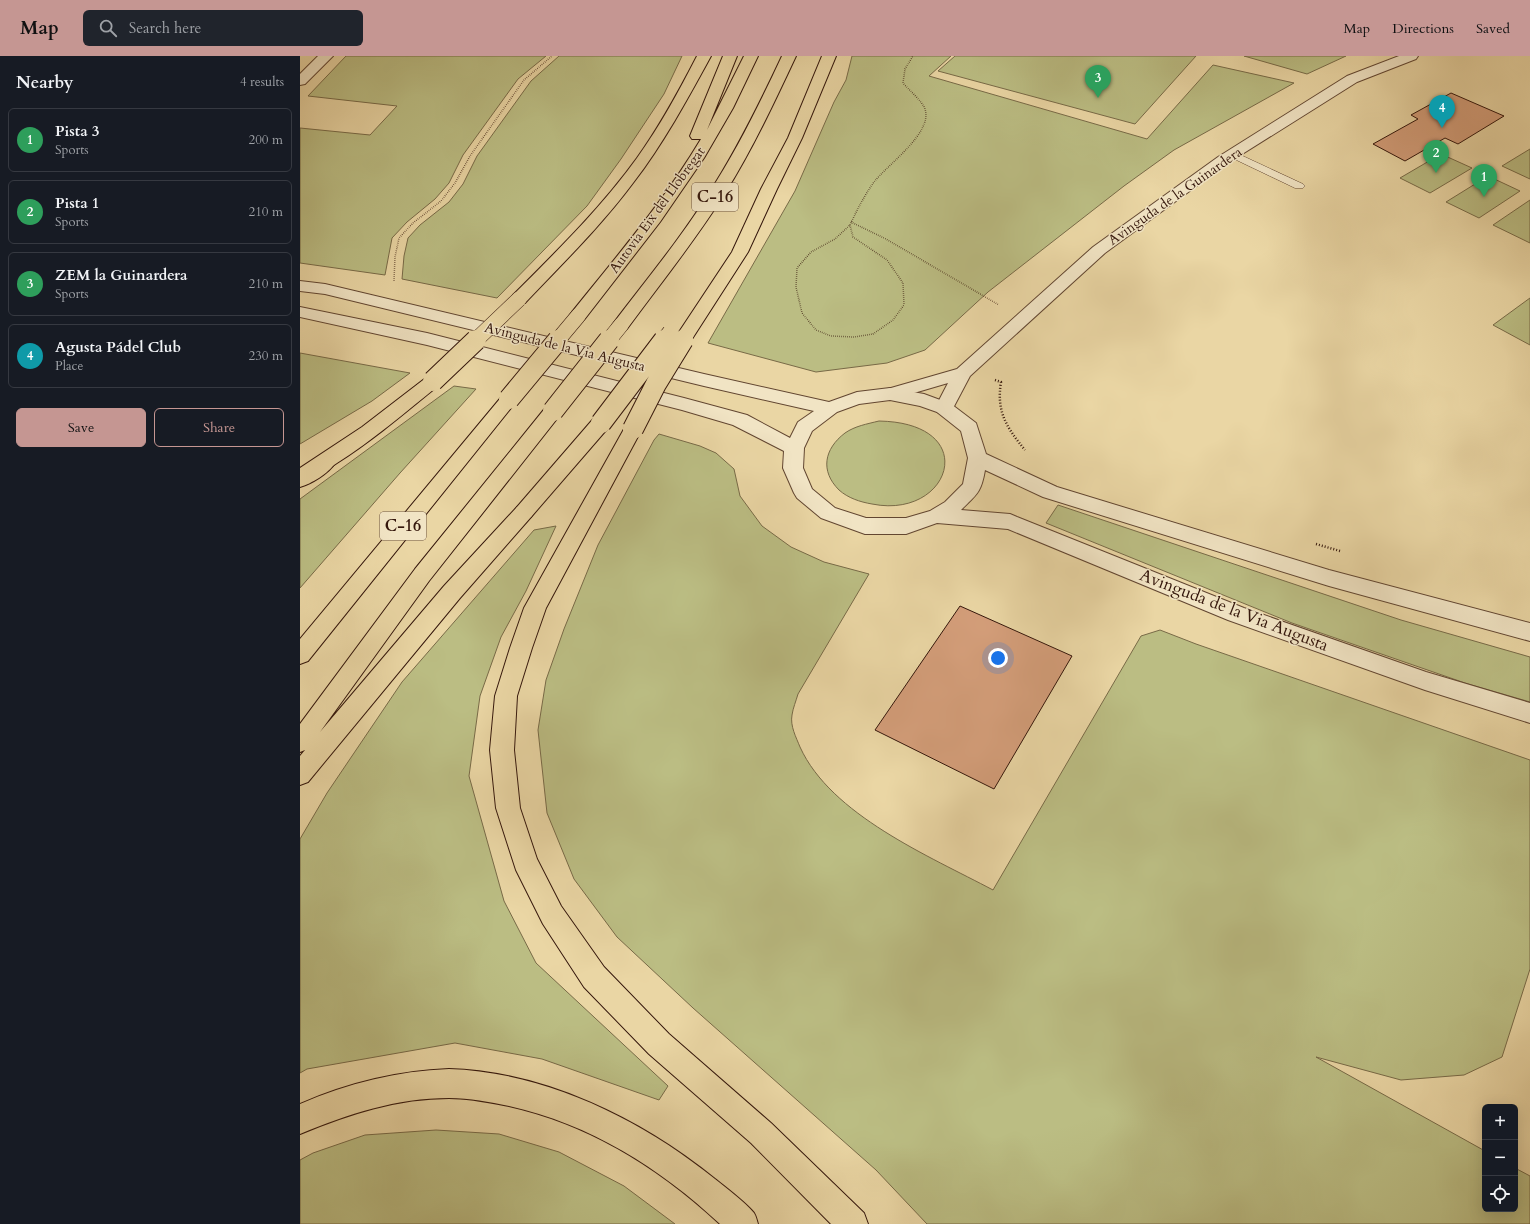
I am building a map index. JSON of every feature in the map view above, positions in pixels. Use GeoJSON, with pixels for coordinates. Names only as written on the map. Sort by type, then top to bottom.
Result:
{"type":"FeatureCollection","features":[{"type":"Feature","properties":{"kind":"highway"},"geometry":{"type":"LineString","coordinates":[[300,478],[325,463],[383,421],[433,381],[579,239],[609,204],[637,167],[669,120],[704,56]]}},
{"type":"Feature","properties":{"kind":"highway"},"geometry":{"type":"LineString","coordinates":[[676,189],[730,56]]}},
{"type":"Feature","properties":{"kind":"highway","name":"Autovia Eix del Llobregat"},"geometry":{"type":"LineString","coordinates":[[300,655],[425,500],[578,316],[646,229],[676,189],[717,124],[752,56]]}},
{"type":"Feature","properties":{"kind":"highway","name":"C-16"},"geometry":{"type":"LineString","coordinates":[[300,742],[422,575],[621,325],[704,213],[735,164],[766,107],[789,56]]}},
{"type":"Feature","properties":{"kind":"highway"},"geometry":{"type":"LineString","coordinates":[[300,774],[442,604],[602,423],[678,333],[740,252],[769,189],[795,138],[829,56]]}},
{"type":"Feature","properties":{"kind":"highway"},"geometry":{"type":"LineString","coordinates":[[678,333],[656,384],[535,608],[506,696],[502,750],[508,808],[525,862],[552,915],[594,977],[659,1044],[761,1133],[853,1224]]}},
{"type":"Feature","properties":{"kind":"highway"},"geometry":{"type":"LineString","coordinates":[[300,1119],[323,1108],[370,1094],[417,1085],[470,1084],[517,1092],[566,1107],[623,1134],[677,1168],[743,1224]]}},
{"type":"Feature","properties":{"kind":"street"},"geometry":{"type":"LineString","coordinates":[[300,81],[326,56]]}},
{"type":"Feature","properties":{"kind":"street","name":"Avinguda de la Guinardera"},"geometry":{"type":"LineString","coordinates":[[944,408],[963,373],[1099,250],[1232,154],[1352,79],[1411,56]]}},
{"type":"Feature","properties":{"kind":"street","name":"Avinguda de la Via Augusta"},"geometry":{"type":"LineString","coordinates":[[300,286],[326,289],[704,380],[830,408]]}},
{"type":"Feature","properties":{"kind":"street","name":"Avinguda de la Via Augusta"},"geometry":{"type":"LineString","coordinates":[[300,312],[427,339],[684,404],[740,420],[794,448]]}},
{"type":"Feature","properties":{"kind":"street","name":"Avinguda de la Guinardera"},"geometry":{"type":"LineString","coordinates":[[890,394],[963,373]]}},
{"type":"Feature","properties":{"kind":"street"},"geometry":{"type":"LineString","coordinates":[[890,394],[924,400],[944,408],[969,428],[978,458],[972,487],[952,507],[937,516],[906,526],[865,526],[828,514],[804,493],[793,468],[794,448],[805,427],[830,408],[857,398],[890,394]]}},
{"type":"Feature","properties":{"kind":"street"},"geometry":{"type":"LineString","coordinates":[[978,458],[1057,494],[1329,578],[1530,632]]}},
{"type":"Feature","properties":{"kind":"street","name":"Avinguda de la Via Augusta"},"geometry":{"type":"LineString","coordinates":[[937,516],[1010,522],[1236,614],[1425,681],[1530,713]]}},
{"type":"Feature","properties":{"kind":"lane"},"geometry":{"type":"LineString","coordinates":[[1232,154],[1299,186]]}},
{"type":"Feature","properties":{"kind":"path"},"geometry":{"type":"LineString","coordinates":[[394,287],[395,257],[399,238],[413,223],[446,195],[455,183],[470,156],[524,80],[552,56]]}},
{"type":"Feature","properties":{"kind":"path"},"geometry":{"type":"LineString","coordinates":[[850,225],[853,237],[887,260],[903,283],[904,305],[893,320],[873,334],[854,337],[831,336],[816,330],[802,313],[796,287],[797,268],[812,252],[835,239],[850,225],[858,207],[874,181],[918,136],[926,120],[925,108],[903,83],[905,69],[914,56]]}},
{"type":"Feature","properties":{"kind":"path"},"geometry":{"type":"LineString","coordinates":[[852,222],[886,239],[1024,319]]}},
{"type":"Feature","properties":{"kind":"green space"},"geometry":{"type":"Polygon","coordinates":[[[346,56],[546,56],[518,79],[463,155],[449,183],[435,199],[407,222],[392,238],[385,275],[300,263],[300,128],[370,135],[397,106],[308,96],[346,56]]]}},
{"type":"Feature","properties":{"kind":"green space"},"geometry":{"type":"Polygon","coordinates":[[[559,56],[682,56],[664,94],[621,159],[587,206],[497,298],[402,279],[404,256],[408,238],[420,225],[449,202],[463,184],[477,156],[531,81],[559,56]]]}},
{"type":"Feature","properties":{"kind":"green space"},"geometry":{"type":"Polygon","coordinates":[[[852,56],[951,56],[929,76],[1147,139],[1213,65],[1294,83],[1174,150],[1124,186],[988,292],[925,350],[887,363],[816,372],[708,343],[795,191],[834,102],[846,80],[852,56]]]}},
{"type":"Feature","properties":{"kind":"green space"},"geometry":{"type":"Polygon","coordinates":[[[955,56],[1196,56],[1135,124],[938,71],[955,56]]]}},
{"type":"Feature","properties":{"kind":"green space"},"geometry":{"type":"Polygon","coordinates":[[[1244,56],[1346,56],[1307,74],[1244,56]]]}},
{"type":"Feature","properties":{"kind":"green space"},"geometry":{"type":"Polygon","coordinates":[[[1530,149],[1530,179],[1502,166],[1530,149]]]}},
{"type":"Feature","properties":{"kind":"green space"},"geometry":{"type":"Polygon","coordinates":[[[1441,154],[1472,168],[1430,193],[1400,178],[1441,154]]]}},
{"type":"Feature","properties":{"kind":"green space"},"geometry":{"type":"Polygon","coordinates":[[[1488,176],[1520,191],[1479,218],[1446,202],[1488,176]]]}},
{"type":"Feature","properties":{"kind":"green space"},"geometry":{"type":"Polygon","coordinates":[[[1530,200],[1530,243],[1493,225],[1530,200]]]}},
{"type":"Feature","properties":{"kind":"green space"},"geometry":{"type":"Polygon","coordinates":[[[1530,298],[1530,345],[1493,325],[1530,298]]]}},
{"type":"Feature","properties":{"kind":"green space"},"geometry":{"type":"Polygon","coordinates":[[[300,353],[410,373],[372,401],[300,444],[300,353]]]}},
{"type":"Feature","properties":{"kind":"green space"},"geometry":{"type":"Polygon","coordinates":[[[454,386],[476,389],[400,473],[300,588],[300,499],[454,386]]]}},
{"type":"Feature","properties":{"kind":"green space"},"geometry":{"type":"Polygon","coordinates":[[[879,421],[912,426],[933,437],[943,452],[944,469],[936,485],[921,498],[899,505],[872,504],[859,501],[846,495],[833,483],[827,468],[827,460],[829,453],[838,439],[853,429],[879,421]]]}},
{"type":"Feature","properties":{"kind":"green space"},"geometry":{"type":"Polygon","coordinates":[[[659,434],[700,446],[716,453],[734,469],[740,496],[762,526],[791,547],[824,562],[869,574],[798,694],[792,719],[795,735],[800,747],[815,771],[834,793],[858,813],[912,848],[993,890],[1141,636],[1160,630],[1196,644],[1530,760],[1530,969],[1502,1057],[1464,1075],[1401,1080],[1316,1057],[1482,1149],[1482,1212],[1518,1212],[1518,1170],[1530,1176],[1530,1224],[927,1224],[876,1170],[693,1008],[617,937],[574,879],[547,813],[538,730],[546,680],[564,629],[598,545],[654,440],[659,434]]]}},
{"type":"Feature","properties":{"kind":"green space"},"geometry":{"type":"Polygon","coordinates":[[[1058,505],[1401,620],[1530,657],[1530,702],[1465,683],[1292,623],[1046,523],[1058,505]]]}},
{"type":"Feature","properties":{"kind":"green space"},"geometry":{"type":"Polygon","coordinates":[[[556,526],[526,591],[501,637],[480,696],[469,776],[504,901],[536,963],[668,1086],[659,1100],[542,1059],[455,1043],[307,1069],[300,1073],[300,839],[327,793],[402,682],[534,530],[556,526]]]}},
{"type":"Feature","properties":{"kind":"green space"},"geometry":{"type":"Polygon","coordinates":[[[436,1130],[499,1134],[559,1152],[624,1186],[675,1224],[300,1224],[300,1160],[313,1153],[365,1135],[436,1130]]]}},
{"type":"Feature","properties":{"kind":"building"},"geometry":{"type":"Polygon","coordinates":[[[1451,93],[1504,116],[1458,144],[1445,138],[1405,161],[1373,144],[1418,119],[1411,115],[1451,93]]]}},
{"type":"Feature","properties":{"kind":"building"},"geometry":{"type":"Polygon","coordinates":[[[960,606],[1072,656],[994,789],[875,730],[960,606]]]}},
{"type":"Feature","properties":{"kind":"place","name":"ZEM la Guinardera"},"geometry":{"type":"Point","coordinates":[1098,98]}},
{"type":"Feature","properties":{"kind":"place","name":"Agusta Pádel Club"},"geometry":{"type":"Point","coordinates":[1442,128]}},
{"type":"Feature","properties":{"kind":"place","name":"Pista 1"},"geometry":{"type":"Point","coordinates":[1436,173]}},
{"type":"Feature","properties":{"kind":"place","name":"Pista 3"},"geometry":{"type":"Point","coordinates":[1484,197]}}]}
